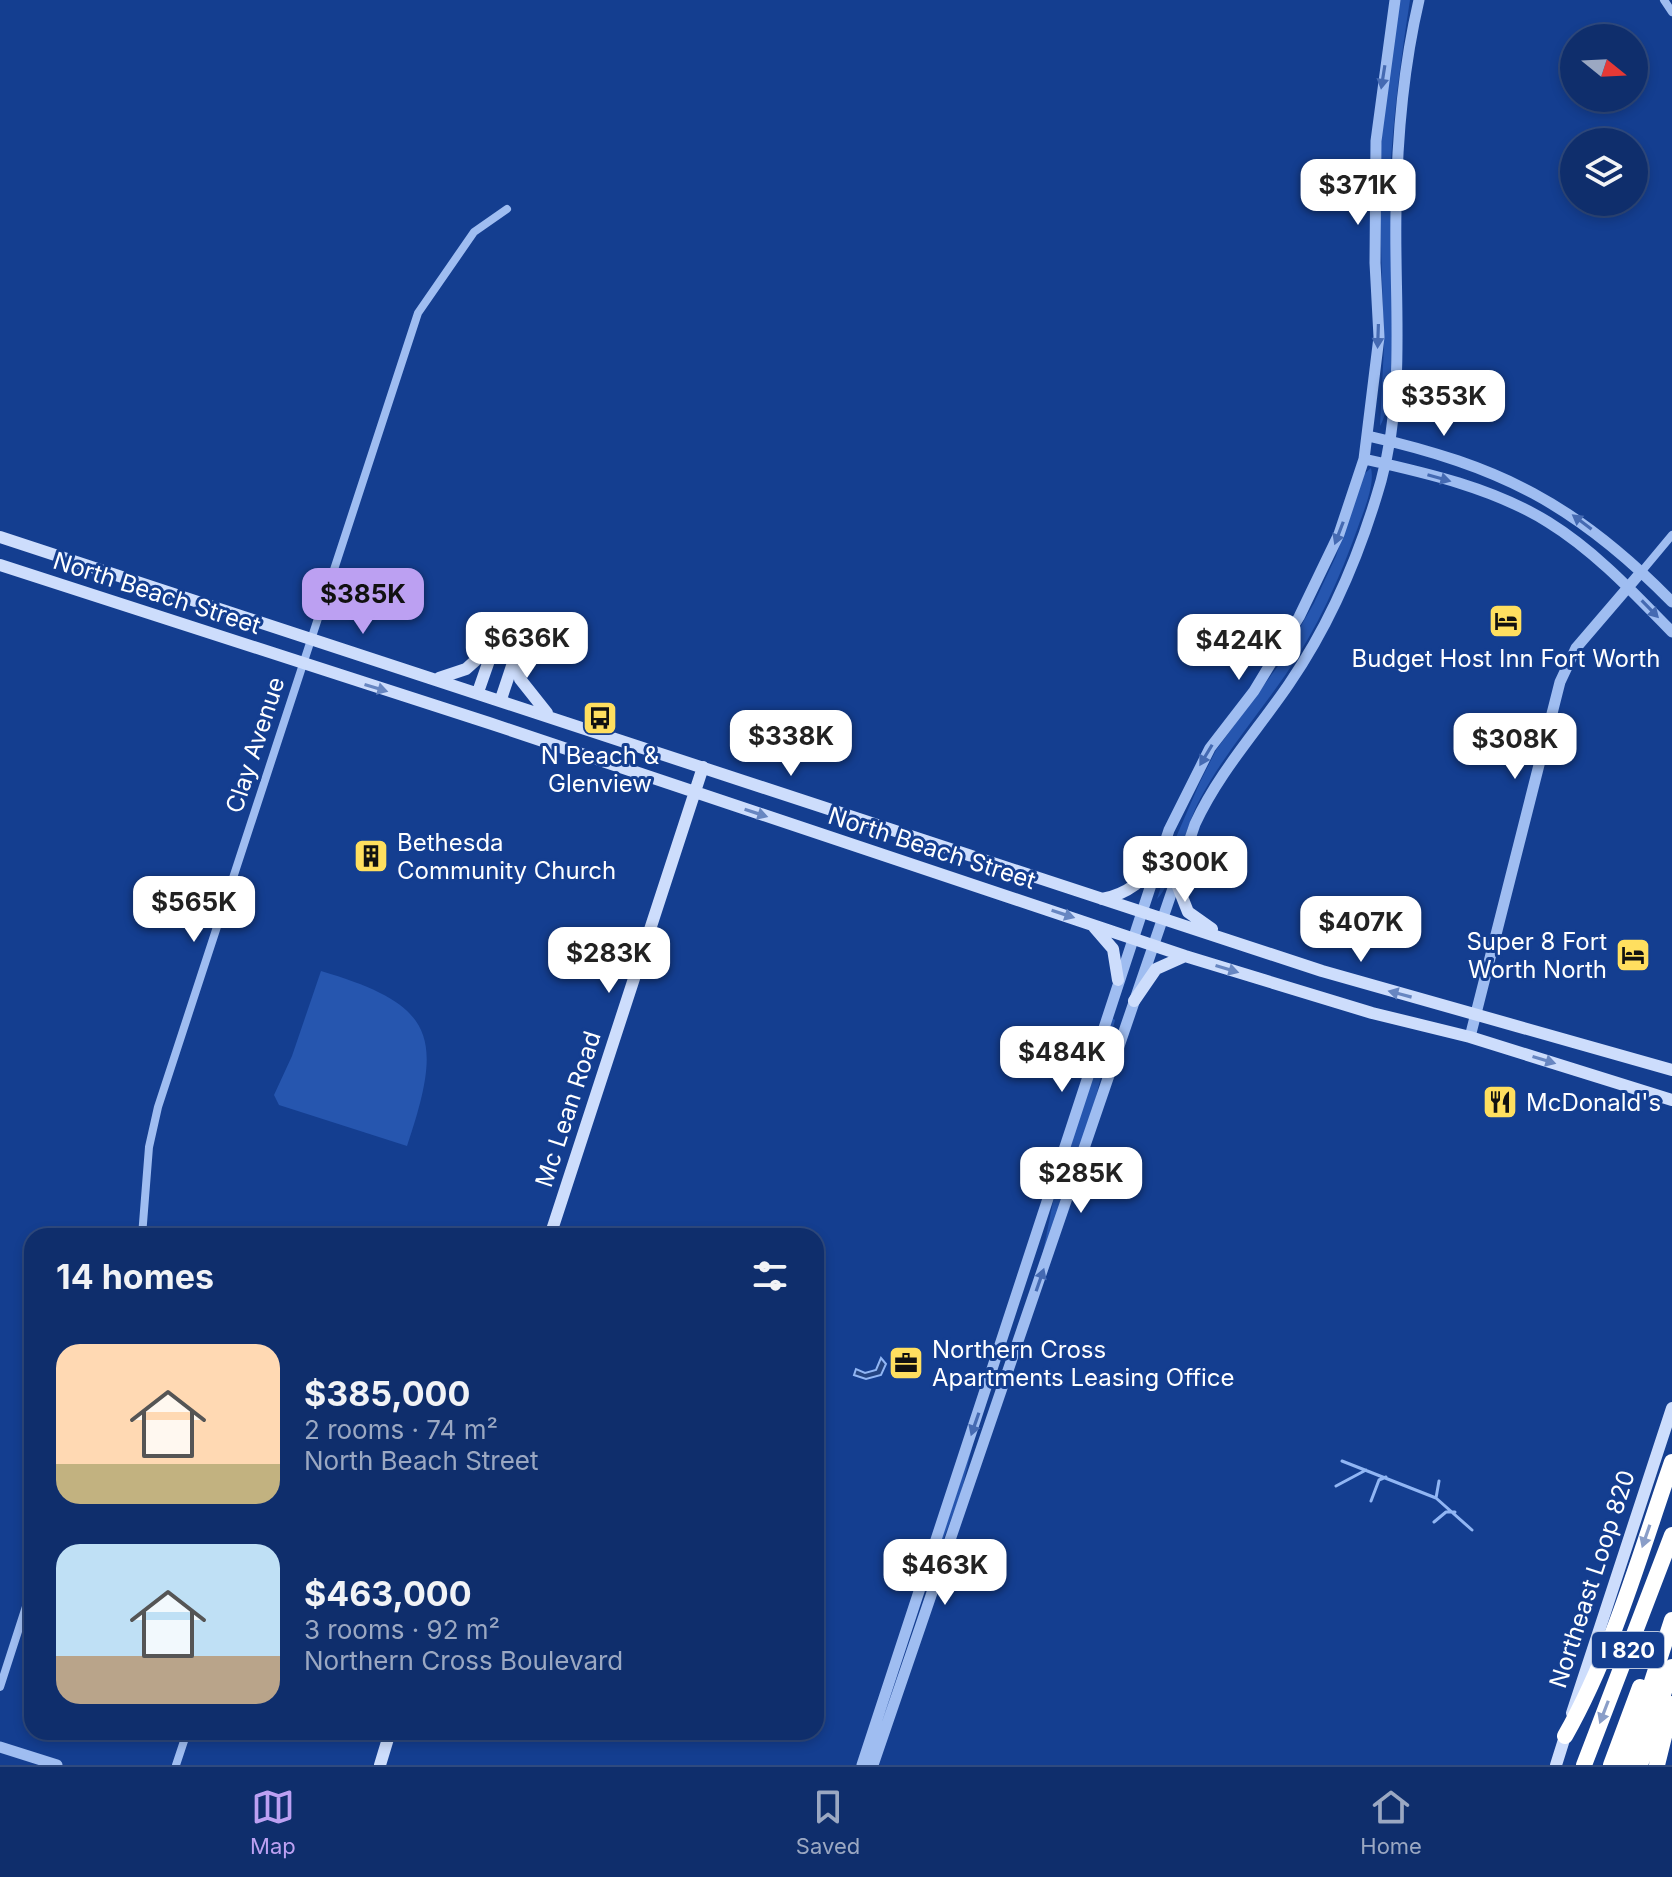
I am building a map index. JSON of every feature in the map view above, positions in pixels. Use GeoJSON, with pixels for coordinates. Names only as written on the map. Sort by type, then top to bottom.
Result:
{"type":"FeatureCollection","features":[{"type":"Feature","properties":{"kind":"highway"},"geometry":{"type":"LineString","coordinates":[[1565,1736],[1588,1696],[1672,1462]]}},
{"type":"Feature","properties":{"kind":"highway","name":"I 820"},"geometry":{"type":"LineString","coordinates":[[1584,1765],[1672,1535]]}},
{"type":"Feature","properties":{"kind":"highway"},"geometry":{"type":"LineString","coordinates":[[1625,1765],[1672,1620]]}},
{"type":"Feature","properties":{"kind":"highway"},"geometry":{"type":"LineString","coordinates":[[1611,1765],[1647,1668],[1663,1648]]}},
{"type":"Feature","properties":{"kind":"highway"},"geometry":{"type":"LineString","coordinates":[[1640,1765],[1672,1667]]}},
{"type":"Feature","properties":{"kind":"highway"},"geometry":{"type":"LineString","coordinates":[[1657,1765],[1672,1704]]}},
{"type":"Feature","properties":{"kind":"main road","name":"North Beach Street"},"geometry":{"type":"LineString","coordinates":[[0,537],[501,699],[1239,944],[1383,989],[1476,1012],[1672,1070]]}},
{"type":"Feature","properties":{"kind":"main road","name":"North Beach Street"},"geometry":{"type":"LineString","coordinates":[[0,565],[1185,956],[1372,1013],[1470,1037],[1672,1100]]}},
{"type":"Feature","properties":{"kind":"main road"},"geometry":{"type":"LineString","coordinates":[[437,679],[466,669],[495,643],[478,692]]}},
{"type":"Feature","properties":{"kind":"main road"},"geometry":{"type":"LineString","coordinates":[[501,699],[518,649],[517,667],[522,683],[549,715]]}},
{"type":"Feature","properties":{"kind":"main road","name":"Mc Lean Road"},"geometry":{"type":"LineString","coordinates":[[553,1228],[703,767]]}},
{"type":"Feature","properties":{"kind":"main road"},"geometry":{"type":"LineString","coordinates":[[1099,899],[1118,896],[1135,886],[1160,859]]}},
{"type":"Feature","properties":{"kind":"main road"},"geometry":{"type":"LineString","coordinates":[[1175,879],[1188,912],[1239,944]]}},
{"type":"Feature","properties":{"kind":"main road"},"geometry":{"type":"LineString","coordinates":[[1088,923],[1109,940],[1118,980]]}},
{"type":"Feature","properties":{"kind":"main road"},"geometry":{"type":"LineString","coordinates":[[1134,1001],[1156,969],[1185,956]]}},
{"type":"Feature","properties":{"kind":"main road","name":"Northeast Loop 820"},"geometry":{"type":"LineString","coordinates":[[1556,1765],[1672,1408]]}},
{"type":"Feature","properties":{"kind":"main road"},"geometry":{"type":"LineString","coordinates":[[380,1765],[388,1740]]}},
{"type":"Feature","properties":{"kind":"street"},"geometry":{"type":"LineString","coordinates":[[862,1765],[1001,1350],[1118,980],[1169,830],[1210,748],[1254,691],[1299,617],[1339,534],[1364,459],[1379,337],[1375,263],[1376,141],[1395,0]]}},
{"type":"Feature","properties":{"kind":"street"},"geometry":{"type":"LineString","coordinates":[[873,1765],[1175,879],[1207,798],[1289,684],[1329,613],[1357,549],[1385,464],[1399,321],[1396,209],[1401,111],[1419,0]]}},
{"type":"Feature","properties":{"kind":"street"},"geometry":{"type":"LineString","coordinates":[[1664,0],[1672,12]]}},
{"type":"Feature","properties":{"kind":"street","name":"Clay Avenue"},"geometry":{"type":"LineString","coordinates":[[143,1228],[149,1147],[158,1107],[418,313],[474,232],[507,209]]}},
{"type":"Feature","properties":{"kind":"street"},"geometry":{"type":"LineString","coordinates":[[1368,436],[1456,460],[1540,494],[1586,524],[1642,571],[1672,602]]}},
{"type":"Feature","properties":{"kind":"street"},"geometry":{"type":"LineString","coordinates":[[1364,459],[1460,484],[1525,509],[1568,536],[1628,587],[1672,632]]}},
{"type":"Feature","properties":{"kind":"street"},"geometry":{"type":"LineString","coordinates":[[1470,1037],[1560,682],[1576,648],[1672,535]]}},
{"type":"Feature","properties":{"kind":"street"},"geometry":{"type":"LineString","coordinates":[[1001,1350],[1015,1354]]}},
{"type":"Feature","properties":{"kind":"street"},"geometry":{"type":"LineString","coordinates":[[0,1687],[24,1613]]}},
{"type":"Feature","properties":{"kind":"street"},"geometry":{"type":"LineString","coordinates":[[176,1765],[184,1740]]}},
{"type":"Feature","properties":{"kind":"street"},"geometry":{"type":"LineString","coordinates":[[0,1747],[57,1765]]}},
{"type":"Feature","properties":{"kind":"shaded area"},"geometry":{"type":"Polygon","coordinates":[[[1399,0],[1410,0],[1391,155],[1392,346],[1386,408],[1380,426],[1384,346],[1379,177],[1384,98],[1399,0]]]}},
{"type":"Feature","properties":{"kind":"shaded area"},"geometry":{"type":"Polygon","coordinates":[[[1371,468],[1372,482],[1366,505],[1327,603],[1297,657],[1209,782],[1195,809],[1168,881],[1157,899],[1177,835],[1200,782],[1216,750],[1278,666],[1314,603],[1336,556],[1363,475],[1371,468]]]}},
{"type":"Feature","properties":{"kind":"shaded area"},"geometry":{"type":"Polygon","coordinates":[[[321,971],[388,997],[409,1012],[421,1030],[426,1051],[425,1077],[407,1146],[279,1105],[274,1095],[292,1056],[321,971]]]}},
{"type":"Feature","properties":{"kind":"shaded area"},"geometry":{"type":"Polygon","coordinates":[[[1111,1017],[1115,1020],[1094,1105],[1041,1262],[1053,1202],[1111,1017]]]}},
{"type":"Feature","properties":{"kind":"shaded area"},"geometry":{"type":"Polygon","coordinates":[[[881,1358],[886,1364],[881,1375],[866,1379],[854,1375],[856,1369],[865,1373],[876,1370],[881,1358]]]}},
{"type":"Feature","properties":{"kind":"shaded area"},"geometry":{"type":"Polygon","coordinates":[[[973,1443],[961,1493],[925,1588],[973,1443]]]}},
{"type":"Feature","properties":{"kind":"waterway"},"geometry":{"type":"LineString","coordinates":[[1342,1461],[1436,1498],[1472,1530]]}},
{"type":"Feature","properties":{"kind":"waterway"},"geometry":{"type":"LineString","coordinates":[[1336,1486],[1366,1470]]}},
{"type":"Feature","properties":{"kind":"waterway"},"geometry":{"type":"LineString","coordinates":[[1371,1501],[1379,1480],[1386,1477]]}},
{"type":"Feature","properties":{"kind":"waterway"},"geometry":{"type":"LineString","coordinates":[[1436,1498],[1439,1481]]}},
{"type":"Feature","properties":{"kind":"waterway"},"geometry":{"type":"LineString","coordinates":[[1434,1522],[1446,1512],[1455,1512]]}},
{"type":"Feature","properties":{"kind":"place","name":"Budget Host Inn Fort Worth"},"geometry":{"type":"Point","coordinates":[1506,621]}},
{"type":"Feature","properties":{"kind":"place","name":"N Beach & Glenview"},"geometry":{"type":"Point","coordinates":[600,718]}},
{"type":"Feature","properties":{"kind":"place","name":"Bethesda Community Church"},"geometry":{"type":"Point","coordinates":[371,856]}},
{"type":"Feature","properties":{"kind":"place","name":"Super 8 Fort Worth North"},"geometry":{"type":"Point","coordinates":[1633,955]}},
{"type":"Feature","properties":{"kind":"place","name":"McDonald's"},"geometry":{"type":"Point","coordinates":[1500,1102]}},
{"type":"Feature","properties":{"kind":"place","name":"Northern Cross Apartments Leasing Office"},"geometry":{"type":"Point","coordinates":[906,1363]}}]}
